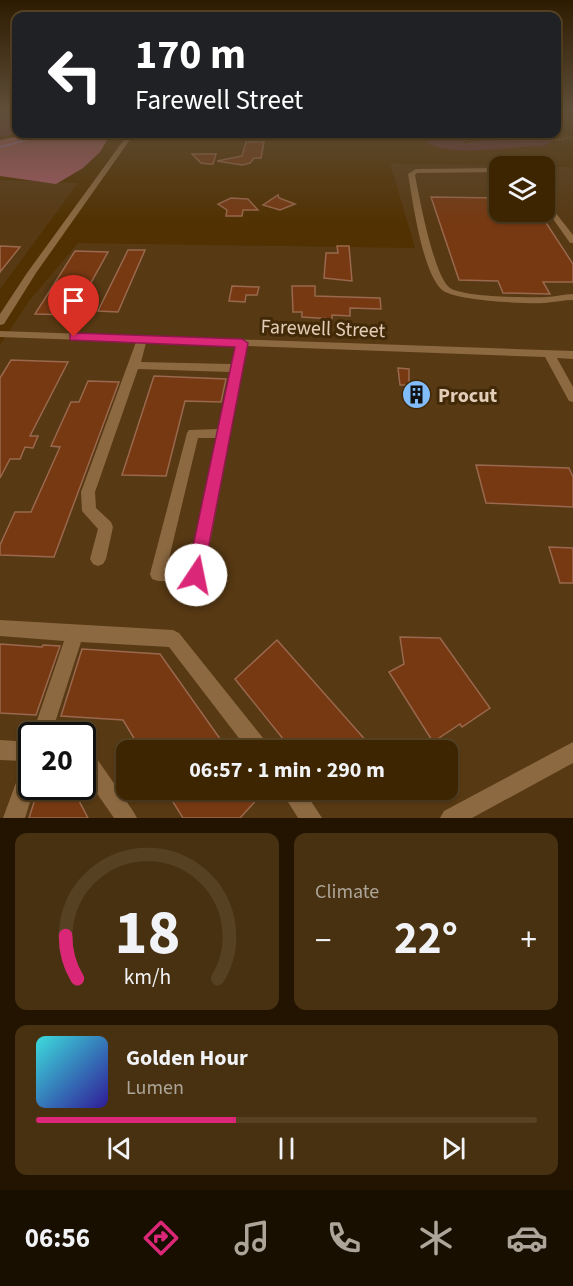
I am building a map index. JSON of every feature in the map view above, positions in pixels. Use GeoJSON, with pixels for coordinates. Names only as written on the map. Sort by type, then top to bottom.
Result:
{"type":"FeatureCollection","features":[{"type":"Feature","properties":{"kind":"street"},"geometry":{"type":"LineString","coordinates":[[0,322],[121,148]]}},
{"type":"Feature","properties":{"kind":"street"},"geometry":{"type":"LineString","coordinates":[[489,171],[416,171],[411,174],[432,261],[440,284],[446,291],[488,297],[546,300],[573,297]]}},
{"type":"Feature","properties":{"kind":"street"},"geometry":{"type":"LineString","coordinates":[[555,216],[573,241]]}},
{"type":"Feature","properties":{"kind":"street"},"geometry":{"type":"LineString","coordinates":[[483,284],[488,297]]}},
{"type":"Feature","properties":{"kind":"street","name":"Farewell Street"},"geometry":{"type":"LineString","coordinates":[[0,334],[573,355]]}},
{"type":"Feature","properties":{"kind":"street"},"geometry":{"type":"LineString","coordinates":[[98,560],[106,527],[89,511],[88,492],[142,339]]}},
{"type":"Feature","properties":{"kind":"street"},"geometry":{"type":"LineString","coordinates":[[224,434],[193,434],[158,574],[196,575],[224,434],[236,368],[242,343]]}},
{"type":"Feature","properties":{"kind":"street"},"geometry":{"type":"LineString","coordinates":[[549,354],[573,398]]}},
{"type":"Feature","properties":{"kind":"street"},"geometry":{"type":"LineString","coordinates":[[134,365],[236,368]]}},
{"type":"Feature","properties":{"kind":"street"},"geometry":{"type":"LineString","coordinates":[[0,628],[173,639],[252,740]]}},
{"type":"Feature","properties":{"kind":"street"},"geometry":{"type":"LineString","coordinates":[[45,722],[75,633]]}},
{"type":"Feature","properties":{"kind":"street"},"geometry":{"type":"LineString","coordinates":[[0,750],[18,751]]}},
{"type":"Feature","properties":{"kind":"street"},"geometry":{"type":"LineString","coordinates":[[451,818],[573,752]]}},
{"type":"Feature","properties":{"kind":"street"},"geometry":{"type":"LineString","coordinates":[[96,774],[126,818]]}},
{"type":"Feature","properties":{"kind":"street"},"geometry":{"type":"LineString","coordinates":[[14,818],[20,800]]}},
{"type":"Feature","properties":{"kind":"street"},"geometry":{"type":"LineString","coordinates":[[298,800],[311,818]]}},
{"type":"Feature","properties":{"kind":"shaded area"},"geometry":{"type":"Polygon","coordinates":[[[0,148],[102,148],[83,168],[56,184],[0,176],[0,148]]]}},
{"type":"Feature","properties":{"kind":"shaded area"},"geometry":{"type":"Polygon","coordinates":[[[444,148],[505,148],[468,151],[444,148]]]}},
{"type":"Feature","properties":{"kind":"shaded area"},"geometry":{"type":"Polygon","coordinates":[[[390,163],[489,165],[489,222],[555,222],[555,166],[570,167],[573,171],[573,818],[0,818],[0,345],[29,301],[78,243],[415,248],[390,163]]]}},
{"type":"Feature","properties":{"kind":"shaded area"},"geometry":{"type":"Polygon","coordinates":[[[0,180],[78,183],[0,289],[0,180]]]}},
{"type":"Feature","properties":{"kind":"building"},"geometry":{"type":"Polygon","coordinates":[[[244,148],[263,148],[261,158],[254,158],[250,163],[242,165],[217,161],[242,156],[244,148]]]}},
{"type":"Feature","properties":{"kind":"building"},"geometry":{"type":"Polygon","coordinates":[[[192,154],[216,154],[213,164],[209,164],[201,163],[192,154]]]}},
{"type":"Feature","properties":{"kind":"building"},"geometry":{"type":"Polygon","coordinates":[[[278,195],[279,198],[295,204],[280,210],[263,205],[278,195]]]}},
{"type":"Feature","properties":{"kind":"building"},"geometry":{"type":"Polygon","coordinates":[[[431,197],[489,198],[489,222],[546,222],[573,264],[573,282],[543,282],[550,294],[503,293],[498,281],[459,280],[431,197]]]}},
{"type":"Feature","properties":{"kind":"building"},"geometry":{"type":"Polygon","coordinates":[[[231,198],[248,199],[258,210],[243,210],[242,216],[226,216],[227,210],[218,204],[231,198]]]}},
{"type":"Feature","properties":{"kind":"building"},"geometry":{"type":"Polygon","coordinates":[[[0,246],[20,247],[0,272],[0,246]]]}},
{"type":"Feature","properties":{"kind":"building"},"geometry":{"type":"Polygon","coordinates":[[[337,246],[349,246],[352,281],[324,278],[326,253],[338,253],[337,246]]]}},
{"type":"Feature","properties":{"kind":"building"},"geometry":{"type":"Polygon","coordinates":[[[128,250],[145,250],[118,312],[98,311],[128,250]]]}},
{"type":"Feature","properties":{"kind":"building"},"geometry":{"type":"Polygon","coordinates":[[[75,251],[108,252],[73,315],[35,314],[75,251]]]}},
{"type":"Feature","properties":{"kind":"building"},"geometry":{"type":"Polygon","coordinates":[[[232,286],[259,287],[257,295],[246,295],[245,302],[229,301],[232,286]]]}},
{"type":"Feature","properties":{"kind":"building"},"geometry":{"type":"Polygon","coordinates":[[[292,286],[315,286],[315,296],[380,298],[381,309],[350,308],[350,316],[332,315],[332,319],[302,317],[302,312],[293,312],[292,286]]]}},
{"type":"Feature","properties":{"kind":"building"},"geometry":{"type":"Polygon","coordinates":[[[11,360],[68,362],[30,436],[38,436],[33,448],[25,447],[20,459],[10,459],[0,478],[0,378],[11,360]]]}},
{"type":"Feature","properties":{"kind":"building"},"geometry":{"type":"Polygon","coordinates":[[[398,368],[409,369],[409,385],[400,385],[398,368]]]}},
{"type":"Feature","properties":{"kind":"building"},"geometry":{"type":"Polygon","coordinates":[[[154,376],[226,379],[221,402],[185,401],[166,476],[122,475],[154,376]]]}},
{"type":"Feature","properties":{"kind":"building"},"geometry":{"type":"Polygon","coordinates":[[[88,381],[119,382],[54,557],[0,555],[0,545],[15,512],[31,512],[60,447],[51,446],[71,402],[79,402],[88,381]]]}},
{"type":"Feature","properties":{"kind":"building"},"geometry":{"type":"Polygon","coordinates":[[[476,465],[569,468],[573,477],[573,507],[486,503],[476,465]]]}},
{"type":"Feature","properties":{"kind":"building"},"geometry":{"type":"Polygon","coordinates":[[[549,547],[573,548],[573,583],[560,583],[549,547]]]}},
{"type":"Feature","properties":{"kind":"building"},"geometry":{"type":"Polygon","coordinates":[[[400,637],[440,638],[490,708],[462,727],[460,724],[436,740],[432,740],[389,672],[404,664],[400,637]]]}},
{"type":"Feature","properties":{"kind":"building"},"geometry":{"type":"Polygon","coordinates":[[[277,640],[365,740],[284,740],[235,679],[277,640]]]}},
{"type":"Feature","properties":{"kind":"building"},"geometry":{"type":"Polygon","coordinates":[[[0,644],[60,646],[36,715],[0,713],[0,644]]]}},
{"type":"Feature","properties":{"kind":"building"},"geometry":{"type":"Polygon","coordinates":[[[82,649],[160,654],[221,740],[135,740],[123,720],[61,716],[82,649]]]}},
{"type":"Feature","properties":{"kind":"building"},"geometry":{"type":"Polygon","coordinates":[[[35,800],[79,800],[88,818],[29,818],[35,800]]]}},
{"type":"Feature","properties":{"kind":"building"},"geometry":{"type":"Polygon","coordinates":[[[172,800],[256,800],[240,818],[183,818],[172,800]]]}},
{"type":"Feature","properties":{"kind":"place","name":"Procut"},"geometry":{"type":"Point","coordinates":[417,395]}},
{"type":"Feature","properties":{"kind":"route"},"geometry":{"type":"LineString","coordinates":[[74,337],[242,343],[196,575]]}}]}
